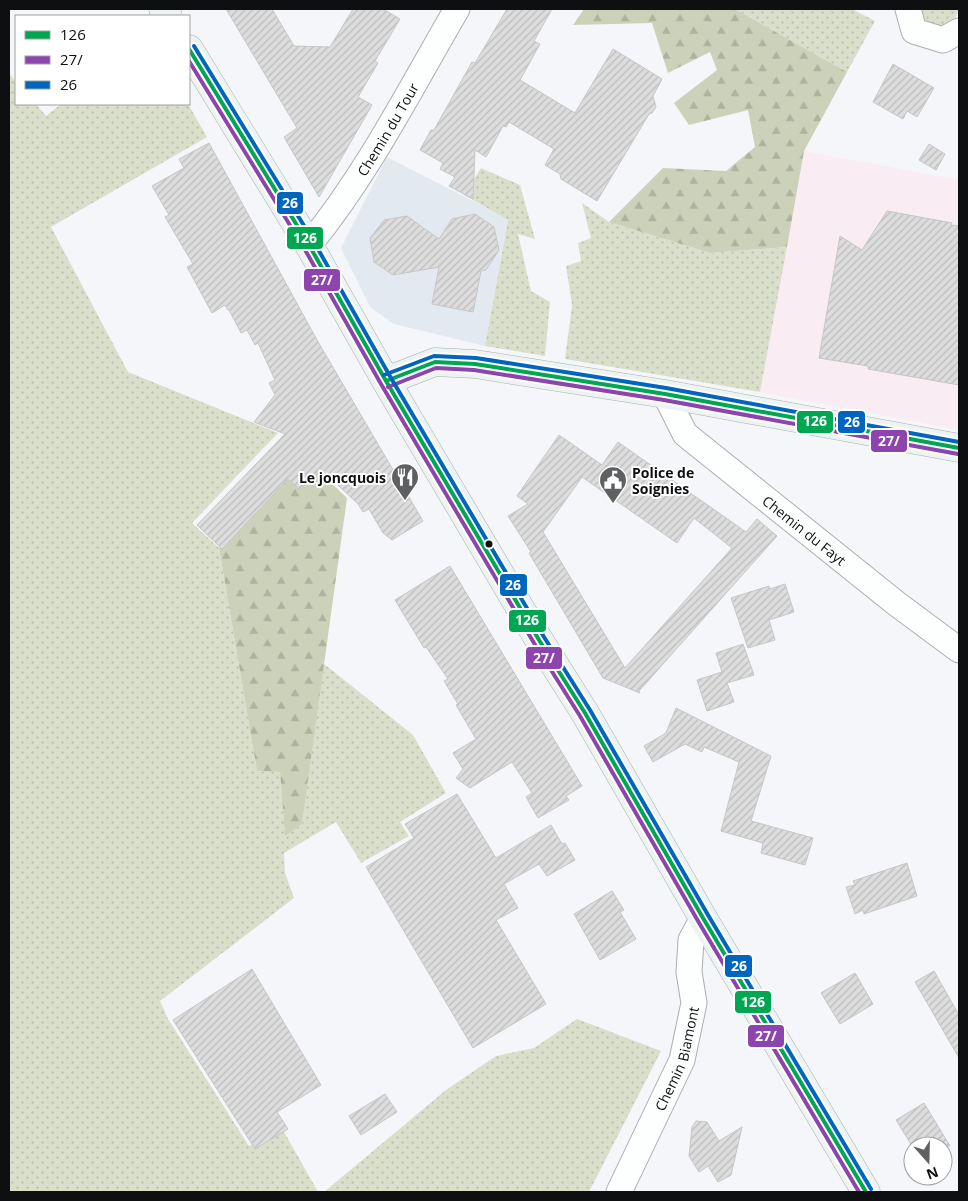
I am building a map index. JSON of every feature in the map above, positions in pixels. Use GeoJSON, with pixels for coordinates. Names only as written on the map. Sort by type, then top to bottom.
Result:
{"type":"FeatureCollection","features":[{"type":"Feature","properties":{"kind":"main road"},"geometry":{"type":"LineString","coordinates":[[190,51],[310,245],[386,381],[538,640],[585,713],[703,918],[866,1192]]}},
{"type":"Feature","properties":{"kind":"main road"},"geometry":{"type":"LineString","coordinates":[[386,381],[435,362],[476,364],[665,394],[959,448]]}},
{"type":"Feature","properties":{"kind":"street","name":"Chemin du Tour"},"geometry":{"type":"LineString","coordinates":[[310,245],[333,216],[365,166],[457,9]]}},
{"type":"Feature","properties":{"kind":"street"},"geometry":{"type":"LineString","coordinates":[[908,9],[914,31],[943,40],[959,31]]}},
{"type":"Feature","properties":{"kind":"street","name":"Chemin du Fayt"},"geometry":{"type":"LineString","coordinates":[[665,394],[685,434],[897,604],[959,650]]}},
{"type":"Feature","properties":{"kind":"street","name":"Chemin Biamont"},"geometry":{"type":"LineString","coordinates":[[619,1192],[682,1060],[694,1003],[689,972],[691,940],[703,918]]}},
{"type":"Feature","properties":{"kind":"shaded area"},"geometry":{"type":"Polygon","coordinates":[[[804,151],[959,180],[959,430],[760,392],[804,151]]]}},
{"type":"Feature","properties":{"kind":"shaded area"},"geometry":{"type":"Polygon","coordinates":[[[387,157],[508,219],[485,346],[394,324],[370,307],[341,248],[387,157]]]}},
{"type":"Feature","properties":{"kind":"green space"},"geometry":{"type":"Polygon","coordinates":[[[584,9],[735,9],[847,72],[804,151],[787,247],[710,253],[609,222],[663,168],[726,171],[755,147],[748,110],[689,125],[674,103],[717,70],[710,52],[668,73],[652,23],[573,25],[584,9]]]}},
{"type":"Feature","properties":{"kind":"green space"},"geometry":{"type":"Polygon","coordinates":[[[735,9],[852,9],[875,21],[847,72],[735,9]]]}},
{"type":"Feature","properties":{"kind":"green space"},"geometry":{"type":"Polygon","coordinates":[[[917,9],[959,10],[953,22],[944,28],[921,21],[917,9]]]}},
{"type":"Feature","properties":{"kind":"green space"},"geometry":{"type":"Polygon","coordinates":[[[9,73],[15,81],[15,105],[37,105],[46,116],[60,105],[189,105],[207,137],[51,227],[128,372],[278,433],[192,523],[219,548],[257,771],[280,772],[285,835],[302,824],[323,663],[413,735],[446,793],[400,822],[409,836],[361,863],[336,822],[284,853],[285,873],[294,898],[160,1001],[168,1019],[249,1146],[283,1130],[318,1192],[9,1192],[9,73]]]}},
{"type":"Feature","properties":{"kind":"green space"},"geometry":{"type":"Polygon","coordinates":[[[481,168],[520,185],[535,239],[518,234],[531,291],[550,302],[545,356],[485,346],[508,220],[464,195],[481,168]]]}},
{"type":"Feature","properties":{"kind":"green space"},"geometry":{"type":"Polygon","coordinates":[[[582,203],[609,222],[710,253],[787,247],[760,392],[565,359],[572,305],[566,266],[581,261],[578,243],[591,238],[582,203]]]}},
{"type":"Feature","properties":{"kind":"green space"},"geometry":{"type":"Polygon","coordinates":[[[306,459],[347,498],[302,824],[285,836],[280,772],[257,771],[219,548],[306,459]]]}},
{"type":"Feature","properties":{"kind":"green space"},"geometry":{"type":"Polygon","coordinates":[[[577,1019],[661,1051],[589,1192],[324,1192],[446,1090],[496,1056],[534,1048],[577,1019]]]}},
{"type":"Feature","properties":{"kind":"building"},"geometry":{"type":"Polygon","coordinates":[[[226,9],[272,9],[294,46],[330,47],[353,9],[383,9],[400,19],[375,61],[378,63],[358,97],[372,105],[319,197],[284,137],[297,128],[226,9]]]}},
{"type":"Feature","properties":{"kind":"building"},"geometry":{"type":"Polygon","coordinates":[[[507,9],[552,9],[534,41],[540,44],[520,80],[575,113],[613,49],[662,79],[653,96],[656,107],[649,114],[597,201],[561,179],[560,174],[545,165],[554,149],[509,122],[506,127],[503,126],[486,157],[475,150],[473,199],[449,186],[455,177],[440,169],[443,163],[420,150],[431,130],[434,130],[472,62],[475,63],[507,9]]]}},
{"type":"Feature","properties":{"kind":"building"},"geometry":{"type":"Polygon","coordinates":[[[893,64],[934,88],[917,117],[907,111],[903,119],[873,102],[893,64]]]}},
{"type":"Feature","properties":{"kind":"building"},"geometry":{"type":"Polygon","coordinates":[[[209,143],[317,340],[423,521],[392,540],[383,533],[369,509],[363,512],[358,504],[320,468],[300,490],[288,479],[222,549],[197,525],[285,434],[254,422],[275,395],[269,383],[275,380],[258,343],[255,345],[247,330],[241,333],[225,305],[212,313],[187,267],[193,264],[165,217],[169,215],[152,186],[184,168],[179,159],[209,143]]]}},
{"type":"Feature","properties":{"kind":"building"},"geometry":{"type":"Polygon","coordinates":[[[929,144],[945,154],[936,170],[919,160],[929,144]]]}},
{"type":"Feature","properties":{"kind":"building"},"geometry":{"type":"Polygon","coordinates":[[[887,211],[952,223],[951,225],[959,226],[959,385],[868,369],[868,366],[819,358],[840,236],[862,250],[887,211]]]}},
{"type":"Feature","properties":{"kind":"building"},"geometry":{"type":"Polygon","coordinates":[[[475,214],[494,227],[499,250],[486,270],[481,271],[473,312],[432,304],[439,267],[393,275],[374,262],[370,238],[384,220],[407,216],[439,239],[452,219],[475,214]]]}},
{"type":"Feature","properties":{"kind":"building"},"geometry":{"type":"Polygon","coordinates":[[[559,435],[602,465],[618,442],[746,532],[757,519],[777,536],[639,691],[640,693],[603,678],[529,553],[531,552],[508,516],[528,504],[517,496],[559,435]],[[582,477],[543,532],[625,668],[732,548],[694,518],[677,543],[582,477]]]}},
{"type":"Feature","properties":{"kind":"building"},"geometry":{"type":"Polygon","coordinates":[[[450,566],[582,786],[566,796],[569,800],[538,818],[526,797],[532,793],[512,762],[470,788],[456,778],[463,769],[453,753],[476,739],[444,681],[448,679],[426,647],[424,648],[395,600],[450,566]]]}},
{"type":"Feature","properties":{"kind":"building"},"geometry":{"type":"Polygon","coordinates":[[[785,584],[794,612],[769,620],[775,640],[748,648],[731,598],[769,586],[770,589],[785,584]]]}},
{"type":"Feature","properties":{"kind":"building"},"geometry":{"type":"Polygon","coordinates":[[[743,644],[754,675],[727,683],[734,702],[707,711],[697,680],[722,672],[716,653],[743,644]]]}},
{"type":"Feature","properties":{"kind":"building"},"geometry":{"type":"Polygon","coordinates":[[[676,708],[771,756],[751,821],[813,838],[805,865],[761,853],[763,843],[721,831],[739,762],[704,747],[702,752],[685,744],[653,762],[644,746],[666,733],[676,708]]]}},
{"type":"Feature","properties":{"kind":"building"},"geometry":{"type":"Polygon","coordinates":[[[457,794],[496,858],[551,825],[562,844],[565,843],[575,860],[547,876],[539,864],[504,884],[518,908],[496,920],[546,1004],[473,1048],[366,867],[414,838],[405,824],[457,794]]]}},
{"type":"Feature","properties":{"kind":"building"},"geometry":{"type":"Polygon","coordinates":[[[907,863],[917,896],[864,914],[863,910],[855,914],[846,887],[855,885],[853,881],[907,863]]]}},
{"type":"Feature","properties":{"kind":"building"},"geometry":{"type":"Polygon","coordinates":[[[612,891],[624,910],[620,912],[636,939],[600,960],[574,914],[612,891]]]}},
{"type":"Feature","properties":{"kind":"building"},"geometry":{"type":"Polygon","coordinates":[[[252,969],[321,1085],[277,1112],[288,1129],[255,1149],[173,1020],[252,969]]]}},
{"type":"Feature","properties":{"kind":"building"},"geometry":{"type":"Polygon","coordinates":[[[934,971],[959,1015],[959,1058],[915,982],[934,971]]]}},
{"type":"Feature","properties":{"kind":"building"},"geometry":{"type":"Polygon","coordinates":[[[855,973],[873,1004],[840,1024],[821,993],[855,973]]]}},
{"type":"Feature","properties":{"kind":"building"},"geometry":{"type":"Polygon","coordinates":[[[385,1094],[397,1112],[361,1135],[349,1116],[385,1094]]]}},
{"type":"Feature","properties":{"kind":"building"},"geometry":{"type":"Polygon","coordinates":[[[924,1103],[944,1136],[906,1136],[896,1120],[924,1103]]]}},
{"type":"Feature","properties":{"kind":"building"},"geometry":{"type":"Polygon","coordinates":[[[696,1121],[707,1122],[719,1141],[742,1127],[731,1175],[718,1182],[708,1166],[699,1172],[689,1156],[692,1127],[696,1121]]]}},
{"type":"Feature","properties":{"kind":"transit line","name":"26"},"geometry":{"type":"LineString","coordinates":[[194,46],[314,242],[391,378],[544,637],[590,710],[708,915],[871,1189]]}},
{"type":"Feature","properties":{"kind":"transit line","name":"126"},"geometry":{"type":"LineString","coordinates":[[190,51],[309,245],[386,381],[539,640],[585,713],[703,918],[866,1192]]}},
{"type":"Feature","properties":{"kind":"transit line","name":"27/"},"geometry":{"type":"LineString","coordinates":[[190,63],[304,248],[381,384],[534,643],[580,716],[698,921],[859,1192]]}},
{"type":"Feature","properties":{"kind":"transit line","name":"26"},"geometry":{"type":"LineString","coordinates":[[384,375],[434,356],[476,358],[666,388],[959,442]]}},
{"type":"Feature","properties":{"kind":"transit line","name":"126"},"geometry":{"type":"LineString","coordinates":[[386,381],[435,362],[475,364],[665,394],[959,448]]}},
{"type":"Feature","properties":{"kind":"transit line","name":"27/"},"geometry":{"type":"LineString","coordinates":[[388,387],[436,368],[474,370],[664,400],[958,454]]}},
{"type":"Feature","properties":{"kind":"place","name":"Le joncquois"},"geometry":{"type":"Point","coordinates":[405,501]}},
{"type":"Feature","properties":{"kind":"place","name":"Police de Soignies"},"geometry":{"type":"Point","coordinates":[613,504]}}]}
